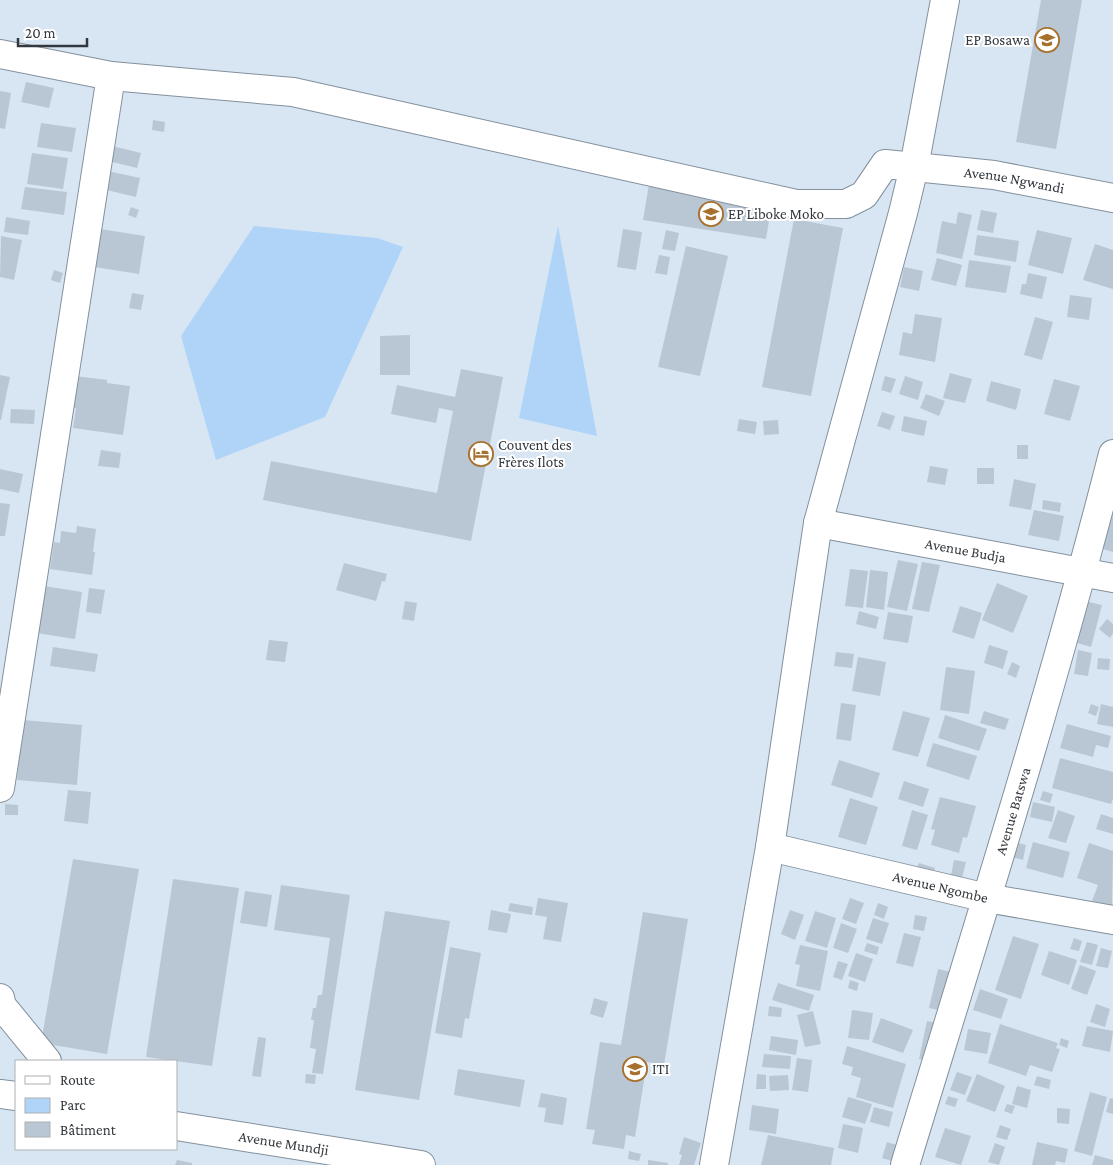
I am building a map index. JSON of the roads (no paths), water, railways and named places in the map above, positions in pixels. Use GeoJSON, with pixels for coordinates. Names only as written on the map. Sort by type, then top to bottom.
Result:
{"type":"FeatureCollection","features":[{"type":"Feature","properties":{"kind":"street"},"geometry":{"type":"LineString","coordinates":[[714,1165],[770,847],[818,523],[901,222],[914,166],[945,0]]}},
{"type":"Feature","properties":{"kind":"street"},"geometry":{"type":"LineString","coordinates":[[0,54],[111,76],[0,788]]}},
{"type":"Feature","properties":{"kind":"street","name":"Avenue Ngwandi"},"geometry":{"type":"LineString","coordinates":[[111,76],[293,92],[796,204],[846,204],[864,194],[884,164],[994,175],[1113,198]]}},
{"type":"Feature","properties":{"kind":"street","name":"Avenue Batswa"},"geometry":{"type":"LineString","coordinates":[[905,1165],[987,898],[1083,573],[1113,454]]}},
{"type":"Feature","properties":{"kind":"street","name":"Avenue Budja"},"geometry":{"type":"LineString","coordinates":[[818,523],[1113,578]]}},
{"type":"Feature","properties":{"kind":"street","name":"Avenue Ngombe"},"geometry":{"type":"LineString","coordinates":[[770,847],[987,898],[1113,920]]}},
{"type":"Feature","properties":{"kind":"street"},"geometry":{"type":"LineString","coordinates":[[1,1003],[46,1060]]}},
{"type":"Feature","properties":{"kind":"street"},"geometry":{"type":"LineString","coordinates":[[0,1094],[15,1096]]}},
{"type":"Feature","properties":{"kind":"street","name":"Avenue Mundji"},"geometry":{"type":"LineString","coordinates":[[178,1126],[421,1165]]}},
{"type":"Feature","properties":{"kind":"place","name":"EP Bosawa"},"geometry":{"type":"Point","coordinates":[1047,40]}},
{"type":"Feature","properties":{"kind":"place","name":"EP Liboke Moko"},"geometry":{"type":"Point","coordinates":[711,214]}},
{"type":"Feature","properties":{"kind":"place","name":"Couvent des Frères Ilots"},"geometry":{"type":"Point","coordinates":[481,454]}},
{"type":"Feature","properties":{"kind":"place","name":"ITI"},"geometry":{"type":"Point","coordinates":[635,1069]}}]}
